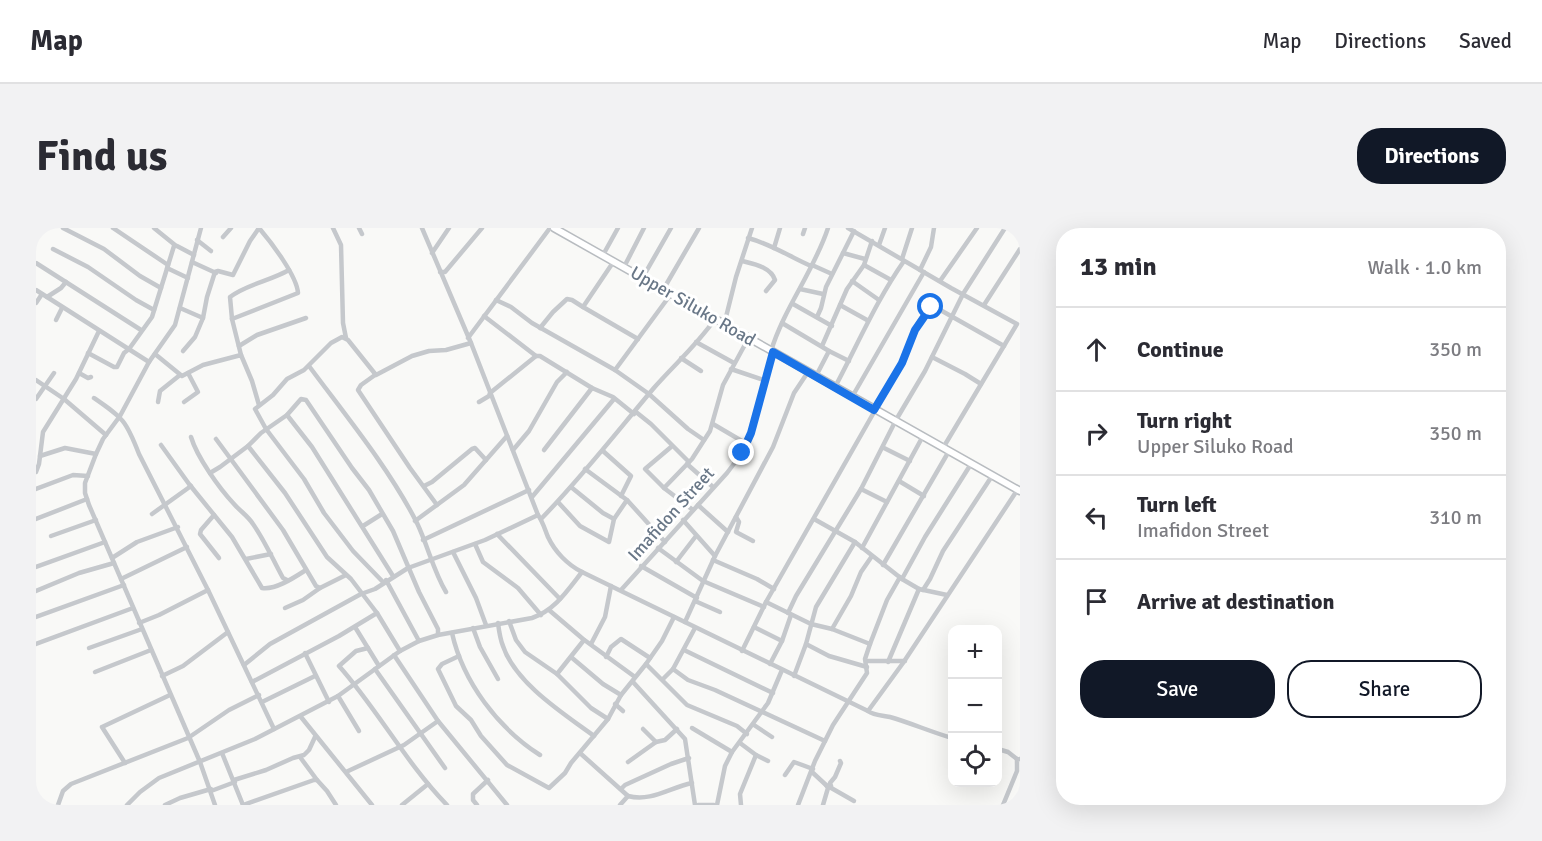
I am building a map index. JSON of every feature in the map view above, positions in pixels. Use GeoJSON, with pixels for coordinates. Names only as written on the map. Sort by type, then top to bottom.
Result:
{"type":"FeatureCollection","features":[{"type":"Feature","properties":{"kind":"main road","name":"Upper Siluko Road"},"geometry":{"type":"LineString","coordinates":[[552,228],[1019,490]]}},
{"type":"Feature","properties":{"kind":"street"},"geometry":{"type":"LineString","coordinates":[[63,228],[104,249],[140,276],[161,288]]}},
{"type":"Feature","properties":{"kind":"street"},"geometry":{"type":"LineString","coordinates":[[113,228],[188,278]]}},
{"type":"Feature","properties":{"kind":"street"},"geometry":{"type":"LineString","coordinates":[[154,228],[175,246],[194,255]]}},
{"type":"Feature","properties":{"kind":"street"},"geometry":{"type":"LineString","coordinates":[[193,228],[200,231],[175,325],[149,362],[120,416],[96,453],[85,488],[87,499],[105,542],[200,762],[215,805]]}},
{"type":"Feature","properties":{"kind":"street"},"geometry":{"type":"LineString","coordinates":[[223,237],[231,228]]}},
{"type":"Feature","properties":{"kind":"street"},"geometry":{"type":"LineString","coordinates":[[192,262],[217,273],[218,271],[233,275],[259,228],[289,270],[299,290],[296,294],[232,319]]}},
{"type":"Feature","properties":{"kind":"street"},"geometry":{"type":"LineString","coordinates":[[333,228],[340,245],[343,323],[346,338],[375,375]]}},
{"type":"Feature","properties":{"kind":"street"},"geometry":{"type":"LineString","coordinates":[[359,228],[362,234]]}},
{"type":"Feature","properties":{"kind":"street"},"geometry":{"type":"LineString","coordinates":[[422,228],[470,340],[549,539],[571,565],[875,715],[892,717],[948,736]]}},
{"type":"Feature","properties":{"kind":"street"},"geometry":{"type":"LineString","coordinates":[[432,253],[449,228]]}},
{"type":"Feature","properties":{"kind":"street"},"geometry":{"type":"LineString","coordinates":[[440,272],[445,272],[482,228]]}},
{"type":"Feature","properties":{"kind":"street"},"geometry":{"type":"LineString","coordinates":[[437,505],[358,390],[375,375],[379,375],[412,356],[470,340],[484,316],[552,228]]}},
{"type":"Feature","properties":{"kind":"street"},"geometry":{"type":"LineString","coordinates":[[603,255],[618,228]]}},
{"type":"Feature","properties":{"kind":"street"},"geometry":{"type":"LineString","coordinates":[[624,267],[644,228]]}},
{"type":"Feature","properties":{"kind":"street"},"geometry":{"type":"LineString","coordinates":[[643,277],[671,228]]}},
{"type":"Feature","properties":{"kind":"street"},"geometry":{"type":"LineString","coordinates":[[663,290],[699,228]]}},
{"type":"Feature","properties":{"kind":"street"},"geometry":{"type":"LineString","coordinates":[[744,228],[792,258],[832,274]]}},
{"type":"Feature","properties":{"kind":"street"},"geometry":{"type":"LineString","coordinates":[[774,248],[780,228]]}},
{"type":"Feature","properties":{"kind":"street","name":"Imafidon Street"},"geometry":{"type":"LineString","coordinates":[[621,590],[727,473],[747,444],[782,323],[828,228]]}},
{"type":"Feature","properties":{"kind":"street"},"geometry":{"type":"LineString","coordinates":[[848,228],[1017,324],[981,384],[902,536]]}},
{"type":"Feature","properties":{"kind":"street"},"geometry":{"type":"LineString","coordinates":[[879,245],[885,228]]}},
{"type":"Feature","properties":{"kind":"street"},"geometry":{"type":"LineString","coordinates":[[835,387],[859,343],[867,320],[903,260],[912,228]]}},
{"type":"Feature","properties":{"kind":"street"},"geometry":{"type":"LineString","coordinates":[[852,397],[922,271],[931,247],[934,228]]}},
{"type":"Feature","properties":{"kind":"street"},"geometry":{"type":"LineString","coordinates":[[940,281],[977,228]]}},
{"type":"Feature","properties":{"kind":"street"},"geometry":{"type":"LineString","coordinates":[[770,664],[782,641],[796,596],[861,489],[896,420],[925,372],[963,294],[1005,228]]}},
{"type":"Feature","properties":{"kind":"street"},"geometry":{"type":"LineString","coordinates":[[817,317],[823,294],[854,231]]}},
{"type":"Feature","properties":{"kind":"street"},"geometry":{"type":"LineString","coordinates":[[724,325],[750,233]]}},
{"type":"Feature","properties":{"kind":"street"},"geometry":{"type":"LineString","coordinates":[[197,240],[211,250]]}},
{"type":"Feature","properties":{"kind":"street"},"geometry":{"type":"LineString","coordinates":[[822,346],[840,304],[864,262],[872,241]]}},
{"type":"Feature","properties":{"kind":"street"},"geometry":{"type":"LineString","coordinates":[[88,353],[116,367],[119,365],[124,353],[150,322],[175,246]]}},
{"type":"Feature","properties":{"kind":"street"},"geometry":{"type":"LineString","coordinates":[[53,249],[88,267],[154,310]]}},
{"type":"Feature","properties":{"kind":"street"},"geometry":{"type":"LineString","coordinates":[[984,305],[1020,249]]}},
{"type":"Feature","properties":{"kind":"street"},"geometry":{"type":"LineString","coordinates":[[843,252],[864,262],[891,280]]}},
{"type":"Feature","properties":{"kind":"street"},"geometry":{"type":"LineString","coordinates":[[583,307],[614,261]]}},
{"type":"Feature","properties":{"kind":"street"},"geometry":{"type":"LineString","coordinates":[[742,261],[763,267],[773,275],[775,280],[766,291]]}},
{"type":"Feature","properties":{"kind":"street"},"geometry":{"type":"LineString","coordinates":[[36,263],[141,330]]}},
{"type":"Feature","properties":{"kind":"street"},"geometry":{"type":"LineString","coordinates":[[259,405],[241,355],[232,319],[230,297],[289,270]]}},
{"type":"Feature","properties":{"kind":"street"},"geometry":{"type":"LineString","coordinates":[[183,351],[195,337],[217,273]]}},
{"type":"Feature","properties":{"kind":"street"},"geometry":{"type":"LineString","coordinates":[[852,281],[879,300]]}},
{"type":"Feature","properties":{"kind":"street"},"geometry":{"type":"LineString","coordinates":[[36,303],[61,288],[66,282]]}},
{"type":"Feature","properties":{"kind":"street"},"geometry":{"type":"LineString","coordinates":[[800,289],[823,294]]}},
{"type":"Feature","properties":{"kind":"street"},"geometry":{"type":"LineString","coordinates":[[36,290],[149,362]]}},
{"type":"Feature","properties":{"kind":"street"},"geometry":{"type":"LineString","coordinates":[[615,370],[671,294]]}},
{"type":"Feature","properties":{"kind":"street"},"geometry":{"type":"LineString","coordinates":[[540,328],[567,299],[639,339]]}},
{"type":"Feature","properties":{"kind":"street"},"geometry":{"type":"LineString","coordinates":[[496,300],[511,307],[540,328],[615,370],[650,394],[688,429],[704,440]]}},
{"type":"Feature","properties":{"kind":"street"},"geometry":{"type":"LineString","coordinates":[[793,304],[832,326]]}},
{"type":"Feature","properties":{"kind":"street"},"geometry":{"type":"LineString","coordinates":[[840,304],[867,320]]}},
{"type":"Feature","properties":{"kind":"street"},"geometry":{"type":"LineString","coordinates":[[742,651],[765,605],[902,363],[913,333],[927,310],[933,306],[1004,346]]}},
{"type":"Feature","properties":{"kind":"street"},"geometry":{"type":"LineString","coordinates":[[57,320],[62,308]]}},
{"type":"Feature","properties":{"kind":"street"},"geometry":{"type":"LineString","coordinates":[[180,308],[202,318]]}},
{"type":"Feature","properties":{"kind":"street"},"geometry":{"type":"LineString","coordinates":[[484,316],[537,356],[614,399],[651,424],[713,487]]}},
{"type":"Feature","properties":{"kind":"street"},"geometry":{"type":"LineString","coordinates":[[239,346],[257,335],[306,318]]}},
{"type":"Feature","properties":{"kind":"street"},"geometry":{"type":"LineString","coordinates":[[244,664],[270,644],[361,594],[375,589],[384,581],[408,568],[540,517],[558,502],[715,319]]}},
{"type":"Feature","properties":{"kind":"street"},"geometry":{"type":"LineString","coordinates":[[782,323],[849,361]]}},
{"type":"Feature","properties":{"kind":"street"},"geometry":{"type":"LineString","coordinates":[[36,472],[43,432],[79,373],[99,331]]}},
{"type":"Feature","properties":{"kind":"street"},"geometry":{"type":"LineString","coordinates":[[346,338],[342,337],[331,343],[309,366],[287,380],[255,410],[266,429],[304,478],[324,513],[349,546],[384,581],[420,641]]}},
{"type":"Feature","properties":{"kind":"street"},"geometry":{"type":"LineString","coordinates":[[664,488],[688,463],[704,440],[713,424],[720,396],[733,366],[748,339]]}},
{"type":"Feature","properties":{"kind":"street"},"geometry":{"type":"LineString","coordinates":[[696,342],[733,366],[764,380]]}},
{"type":"Feature","properties":{"kind":"street"},"geometry":{"type":"LineString","coordinates":[[816,376],[829,351]]}},
{"type":"Feature","properties":{"kind":"street"},"geometry":{"type":"LineString","coordinates":[[155,354],[180,375]]}},
{"type":"Feature","properties":{"kind":"street"},"geometry":{"type":"LineString","coordinates":[[158,402],[160,391],[180,375],[203,365],[241,355]]}},
{"type":"Feature","properties":{"kind":"street"},"geometry":{"type":"LineString","coordinates":[[479,402],[537,356]]}},
{"type":"Feature","properties":{"kind":"street"},"geometry":{"type":"LineString","coordinates":[[932,357],[981,384]]}},
{"type":"Feature","properties":{"kind":"street"},"geometry":{"type":"LineString","coordinates":[[681,358],[701,371]]}},
{"type":"Feature","properties":{"kind":"street"},"geometry":{"type":"LineString","coordinates":[[309,366],[376,457],[415,521],[446,592]]}},
{"type":"Feature","properties":{"kind":"street"},"geometry":{"type":"LineString","coordinates":[[513,450],[529,431],[557,382],[567,372]]}},
{"type":"Feature","properties":{"kind":"street"},"geometry":{"type":"LineString","coordinates":[[685,622],[714,558],[773,447],[794,393],[808,372]]}},
{"type":"Feature","properties":{"kind":"street"},"geometry":{"type":"LineString","coordinates":[[36,399],[54,373]]}},
{"type":"Feature","properties":{"kind":"street"},"geometry":{"type":"LineString","coordinates":[[79,373],[88,378],[91,377]]}},
{"type":"Feature","properties":{"kind":"street"},"geometry":{"type":"LineString","coordinates":[[184,402],[198,392],[188,373]]}},
{"type":"Feature","properties":{"kind":"street"},"geometry":{"type":"LineString","coordinates":[[36,380],[64,399],[106,435]]}},
{"type":"Feature","properties":{"kind":"street"},"geometry":{"type":"LineString","coordinates":[[544,450],[592,388]]}},
{"type":"Feature","properties":{"kind":"street"},"geometry":{"type":"LineString","coordinates":[[94,398],[120,416],[130,431],[139,454],[187,547],[274,729]]}},
{"type":"Feature","properties":{"kind":"street"},"geometry":{"type":"LineString","coordinates":[[210,472],[230,460],[266,429],[287,415],[299,400],[306,399],[355,473],[369,490],[398,541],[408,568],[438,629],[438,635]]}},
{"type":"Feature","properties":{"kind":"street"},"geometry":{"type":"LineString","coordinates":[[532,497],[614,399]]}},
{"type":"Feature","properties":{"kind":"street"},"geometry":{"type":"LineString","coordinates":[[287,415],[312,447],[393,576]]}},
{"type":"Feature","properties":{"kind":"street"},"geometry":{"type":"LineString","coordinates":[[713,424],[747,444]]}},
{"type":"Feature","properties":{"kind":"street"},"geometry":{"type":"LineString","coordinates":[[415,521],[464,485],[507,436]]}},
{"type":"Feature","properties":{"kind":"street"},"geometry":{"type":"LineString","coordinates":[[862,548],[922,436]]}},
{"type":"Feature","properties":{"kind":"street"},"geometry":{"type":"LineString","coordinates":[[191,437],[198,454],[210,472],[254,524],[283,578],[287,580]]}},
{"type":"Feature","properties":{"kind":"street"},"geometry":{"type":"LineString","coordinates":[[216,439],[283,530],[306,570],[320,588]]}},
{"type":"Feature","properties":{"kind":"street"},"geometry":{"type":"LineString","coordinates":[[161,445],[240,549],[262,588],[268,588],[306,570]]}},
{"type":"Feature","properties":{"kind":"street"},"geometry":{"type":"LineString","coordinates":[[248,446],[285,493],[327,557],[346,575],[376,613],[400,651]]}},
{"type":"Feature","properties":{"kind":"street"},"geometry":{"type":"LineString","coordinates":[[671,447],[645,470],[693,510]]}},
{"type":"Feature","properties":{"kind":"street"},"geometry":{"type":"LineString","coordinates":[[884,447],[910,461]]}},
{"type":"Feature","properties":{"kind":"street"},"geometry":{"type":"LineString","coordinates":[[40,456],[65,448],[96,453]]}},
{"type":"Feature","properties":{"kind":"street"},"geometry":{"type":"LineString","coordinates":[[424,486],[432,482],[472,448],[475,448],[486,460]]}},
{"type":"Feature","properties":{"kind":"street"},"geometry":{"type":"LineString","coordinates":[[603,451],[631,476],[621,496]]}},
{"type":"Feature","properties":{"kind":"street"},"geometry":{"type":"LineString","coordinates":[[798,805],[825,741],[867,673],[870,644],[887,600],[971,464]]}},
{"type":"Feature","properties":{"kind":"street"},"geometry":{"type":"LineString","coordinates":[[585,469],[627,500],[665,542]]}},
{"type":"Feature","properties":{"kind":"street"},"geometry":{"type":"LineString","coordinates":[[36,489],[73,475],[88,476]]}},
{"type":"Feature","properties":{"kind":"street"},"geometry":{"type":"LineString","coordinates":[[888,662],[921,589],[930,579],[943,551],[992,476]]}},
{"type":"Feature","properties":{"kind":"street"},"geometry":{"type":"LineString","coordinates":[[899,481],[924,496]]}},
{"type":"Feature","properties":{"kind":"street"},"geometry":{"type":"LineString","coordinates":[[152,514],[191,486]]}},
{"type":"Feature","properties":{"kind":"street"},"geometry":{"type":"LineString","coordinates":[[571,487],[614,519]]}},
{"type":"Feature","properties":{"kind":"street"},"geometry":{"type":"LineString","coordinates":[[861,489],[887,502]]}},
{"type":"Feature","properties":{"kind":"street"},"geometry":{"type":"LineString","coordinates":[[423,540],[529,490]]}},
{"type":"Feature","properties":{"kind":"street"},"geometry":{"type":"LineString","coordinates":[[867,711],[905,661],[1019,490]]}},
{"type":"Feature","properties":{"kind":"street"},"geometry":{"type":"LineString","coordinates":[[883,565],[924,496]]}},
{"type":"Feature","properties":{"kind":"street"},"geometry":{"type":"LineString","coordinates":[[36,519],[87,499]]}},
{"type":"Feature","properties":{"kind":"street"},"geometry":{"type":"LineString","coordinates":[[558,502],[580,526],[609,542],[614,519],[627,500]]}},
{"type":"Feature","properties":{"kind":"street"},"geometry":{"type":"LineString","coordinates":[[698,505],[728,532]]}},
{"type":"Feature","properties":{"kind":"street"},"geometry":{"type":"LineString","coordinates":[[363,526],[382,514]]}},
{"type":"Feature","properties":{"kind":"street"},"geometry":{"type":"LineString","coordinates":[[214,515],[200,534],[219,558]]}},
{"type":"Feature","properties":{"kind":"street"},"geometry":{"type":"LineString","coordinates":[[736,518],[739,522],[736,532],[753,541]]}},
{"type":"Feature","properties":{"kind":"street"},"geometry":{"type":"LineString","coordinates":[[814,519],[855,542],[901,578],[921,589],[947,595]]}},
{"type":"Feature","properties":{"kind":"street"},"geometry":{"type":"LineString","coordinates":[[51,536],[96,520]]}},
{"type":"Feature","properties":{"kind":"street"},"geometry":{"type":"LineString","coordinates":[[683,520],[714,558],[774,589]]}},
{"type":"Feature","properties":{"kind":"street"},"geometry":{"type":"LineString","coordinates":[[36,591],[113,560],[137,542],[177,528]]}},
{"type":"Feature","properties":{"kind":"street"},"geometry":{"type":"LineString","coordinates":[[497,534],[560,599]]}},
{"type":"Feature","properties":{"kind":"street"},"geometry":{"type":"LineString","coordinates":[[676,562],[696,536]]}},
{"type":"Feature","properties":{"kind":"street"},"geometry":{"type":"LineString","coordinates":[[36,567],[105,542]]}},
{"type":"Feature","properties":{"kind":"street"},"geometry":{"type":"LineString","coordinates":[[794,676],[816,607],[855,542]]}},
{"type":"Feature","properties":{"kind":"street"},"geometry":{"type":"LineString","coordinates":[[475,544],[483,562],[518,588],[541,615]]}},
{"type":"Feature","properties":{"kind":"street"},"geometry":{"type":"LineString","coordinates":[[121,579],[187,547]]}},
{"type":"Feature","properties":{"kind":"street"},"geometry":{"type":"LineString","coordinates":[[658,548],[703,581],[811,624],[832,629],[870,644]]}},
{"type":"Feature","properties":{"kind":"street"},"geometry":{"type":"LineString","coordinates":[[453,552],[476,598],[486,625]]}},
{"type":"Feature","properties":{"kind":"street"},"geometry":{"type":"LineString","coordinates":[[246,559],[271,554]]}},
{"type":"Feature","properties":{"kind":"street"},"geometry":{"type":"LineString","coordinates":[[832,629],[851,596],[861,572],[872,556]]}},
{"type":"Feature","properties":{"kind":"street"},"geometry":{"type":"LineString","coordinates":[[641,566],[720,612]]}},
{"type":"Feature","properties":{"kind":"street"},"geometry":{"type":"LineString","coordinates":[[127,805],[154,781],[222,753],[301,717],[328,702],[400,651],[420,641],[438,635],[541,615],[560,599],[582,572]]}},
{"type":"Feature","properties":{"kind":"street"},"geometry":{"type":"LineString","coordinates":[[285,608],[346,575]]}},
{"type":"Feature","properties":{"kind":"street"},"geometry":{"type":"LineString","coordinates":[[36,617],[124,585]]}},
{"type":"Feature","properties":{"kind":"street"},"geometry":{"type":"LineString","coordinates":[[591,644],[605,617],[611,585]]}},
{"type":"Feature","properties":{"kind":"street"},"geometry":{"type":"LineString","coordinates":[[139,623],[208,590]]}},
{"type":"Feature","properties":{"kind":"street"},"geometry":{"type":"LineString","coordinates":[[36,644],[133,608]]}},
{"type":"Feature","properties":{"kind":"street"},"geometry":{"type":"LineString","coordinates":[[549,610],[634,679],[677,729],[687,743],[696,805],[716,803],[725,766],[732,752],[762,712],[782,670]]}},
{"type":"Feature","properties":{"kind":"street"},"geometry":{"type":"LineString","coordinates":[[252,682],[355,627],[376,613]]}},
{"type":"Feature","properties":{"kind":"street"},"geometry":{"type":"LineString","coordinates":[[459,656],[439,666],[440,673],[456,706],[471,720],[481,736],[507,765],[549,788],[566,773],[579,753],[608,719],[621,695],[662,641],[674,617]]}},
{"type":"Feature","properties":{"kind":"street"},"geometry":{"type":"LineString","coordinates":[[509,621],[516,640],[525,652],[557,675],[591,708],[608,719]]}},
{"type":"Feature","properties":{"kind":"street"},"geometry":{"type":"LineString","coordinates":[[498,623],[503,647],[516,670],[537,692],[594,736]]}},
{"type":"Feature","properties":{"kind":"street"},"geometry":{"type":"LineString","coordinates":[[355,627],[377,668],[445,768]]}},
{"type":"Feature","properties":{"kind":"street"},"geometry":{"type":"LineString","coordinates":[[753,627],[782,641]]}},
{"type":"Feature","properties":{"kind":"street"},"geometry":{"type":"LineString","coordinates":[[473,628],[480,647],[498,679]]}},
{"type":"Feature","properties":{"kind":"street"},"geometry":{"type":"LineString","coordinates":[[663,679],[673,669],[695,628]]}},
{"type":"Feature","properties":{"kind":"street"},"geometry":{"type":"LineString","coordinates":[[89,648],[142,629]]}},
{"type":"Feature","properties":{"kind":"street"},"geometry":{"type":"LineString","coordinates":[[162,676],[183,666],[228,632]]}},
{"type":"Feature","properties":{"kind":"street"},"geometry":{"type":"LineString","coordinates":[[452,633],[459,656],[474,687],[506,728],[540,755]]}},
{"type":"Feature","properties":{"kind":"street"},"geometry":{"type":"LineString","coordinates":[[606,657],[611,647],[621,639],[650,658]]}},
{"type":"Feature","properties":{"kind":"street"},"geometry":{"type":"LineString","coordinates":[[557,675],[584,640]]}},
{"type":"Feature","properties":{"kind":"street"},"geometry":{"type":"LineString","coordinates":[[806,644],[829,656],[867,664],[905,661]]}},
{"type":"Feature","properties":{"kind":"street"},"geometry":{"type":"LineString","coordinates":[[368,648],[356,651],[339,666],[445,804]]}},
{"type":"Feature","properties":{"kind":"street"},"geometry":{"type":"LineString","coordinates":[[95,672],[151,650]]}},
{"type":"Feature","properties":{"kind":"street"},"geometry":{"type":"LineString","coordinates":[[684,650],[773,693]]}},
{"type":"Feature","properties":{"kind":"street"},"geometry":{"type":"LineString","coordinates":[[305,653],[328,702]]}},
{"type":"Feature","properties":{"kind":"street"},"geometry":{"type":"LineString","coordinates":[[394,655],[438,721],[507,805]]}},
{"type":"Feature","properties":{"kind":"street"},"geometry":{"type":"LineString","coordinates":[[571,657],[595,678],[621,695]]}},
{"type":"Feature","properties":{"kind":"street"},"geometry":{"type":"LineString","coordinates":[[646,664],[687,705],[737,726],[747,734]]}},
{"type":"Feature","properties":{"kind":"street"},"geometry":{"type":"LineString","coordinates":[[673,669],[688,680],[715,690],[825,741]]}},
{"type":"Feature","properties":{"kind":"street"},"geometry":{"type":"LineString","coordinates":[[262,702],[315,676]]}},
{"type":"Feature","properties":{"kind":"street"},"geometry":{"type":"LineString","coordinates":[[125,763],[102,727],[170,695]]}},
{"type":"Feature","properties":{"kind":"street"},"geometry":{"type":"LineString","coordinates":[[57,805],[63,791],[68,786],[188,738],[229,710],[259,696]]}},
{"type":"Feature","properties":{"kind":"street"},"geometry":{"type":"LineString","coordinates":[[338,696],[359,731]]}},
{"type":"Feature","properties":{"kind":"street"},"geometry":{"type":"LineString","coordinates":[[615,704],[623,711]]}},
{"type":"Feature","properties":{"kind":"street"},"geometry":{"type":"LineString","coordinates":[[301,717],[372,805]]}},
{"type":"Feature","properties":{"kind":"street"},"geometry":{"type":"LineString","coordinates":[[346,772],[401,747],[438,721]]}},
{"type":"Feature","properties":{"kind":"street"},"geometry":{"type":"LineString","coordinates":[[754,725],[772,737]]}},
{"type":"Feature","properties":{"kind":"street"},"geometry":{"type":"LineString","coordinates":[[692,728],[732,752]]}},
{"type":"Feature","properties":{"kind":"street"},"geometry":{"type":"LineString","coordinates":[[644,729],[656,742]]}},
{"type":"Feature","properties":{"kind":"street"},"geometry":{"type":"LineString","coordinates":[[628,762],[656,742],[665,740],[677,729]]}},
{"type":"Feature","properties":{"kind":"street"},"geometry":{"type":"LineString","coordinates":[[165,805],[180,798],[266,771],[292,758],[300,757],[309,750],[315,736]]}},
{"type":"Feature","properties":{"kind":"street"},"geometry":{"type":"LineString","coordinates":[[740,743],[768,761]]}},
{"type":"Feature","properties":{"kind":"street"},"geometry":{"type":"LineString","coordinates":[[1002,750],[1019,759],[1017,771],[1003,805]]}},
{"type":"Feature","properties":{"kind":"street"},"geometry":{"type":"LineString","coordinates":[[222,753],[243,805],[317,780]]}},
{"type":"Feature","properties":{"kind":"street"},"geometry":{"type":"LineString","coordinates":[[579,753],[628,796],[638,799],[651,798],[692,783]]}},
{"type":"Feature","properties":{"kind":"street"},"geometry":{"type":"LineString","coordinates":[[741,805],[740,794],[756,755]]}},
{"type":"Feature","properties":{"kind":"street"},"geometry":{"type":"LineString","coordinates":[[300,757],[336,805]]}},
{"type":"Feature","properties":{"kind":"street"},"geometry":{"type":"LineString","coordinates":[[621,789],[660,769],[689,758]]}},
{"type":"Feature","properties":{"kind":"street"},"geometry":{"type":"LineString","coordinates":[[823,805],[828,785],[842,763],[840,761]]}},
{"type":"Feature","properties":{"kind":"street"},"geometry":{"type":"LineString","coordinates":[[785,775],[794,762],[812,770],[828,785],[854,801]]}},
{"type":"Feature","properties":{"kind":"street"},"geometry":{"type":"LineString","coordinates":[[477,805],[473,800],[473,794],[488,780]]}},
{"type":"Feature","properties":{"kind":"street"},"geometry":{"type":"LineString","coordinates":[[402,805],[428,784]]}},
{"type":"Feature","properties":{"kind":"street"},"geometry":{"type":"LineString","coordinates":[[620,805],[628,796]]}},
{"type":"Feature","properties":{"kind":"route"},"geometry":{"type":"LineString","coordinates":[[742,453],[751,433],[773,352],[874,410],[902,363],[915,330],[931,307]]}}]}
